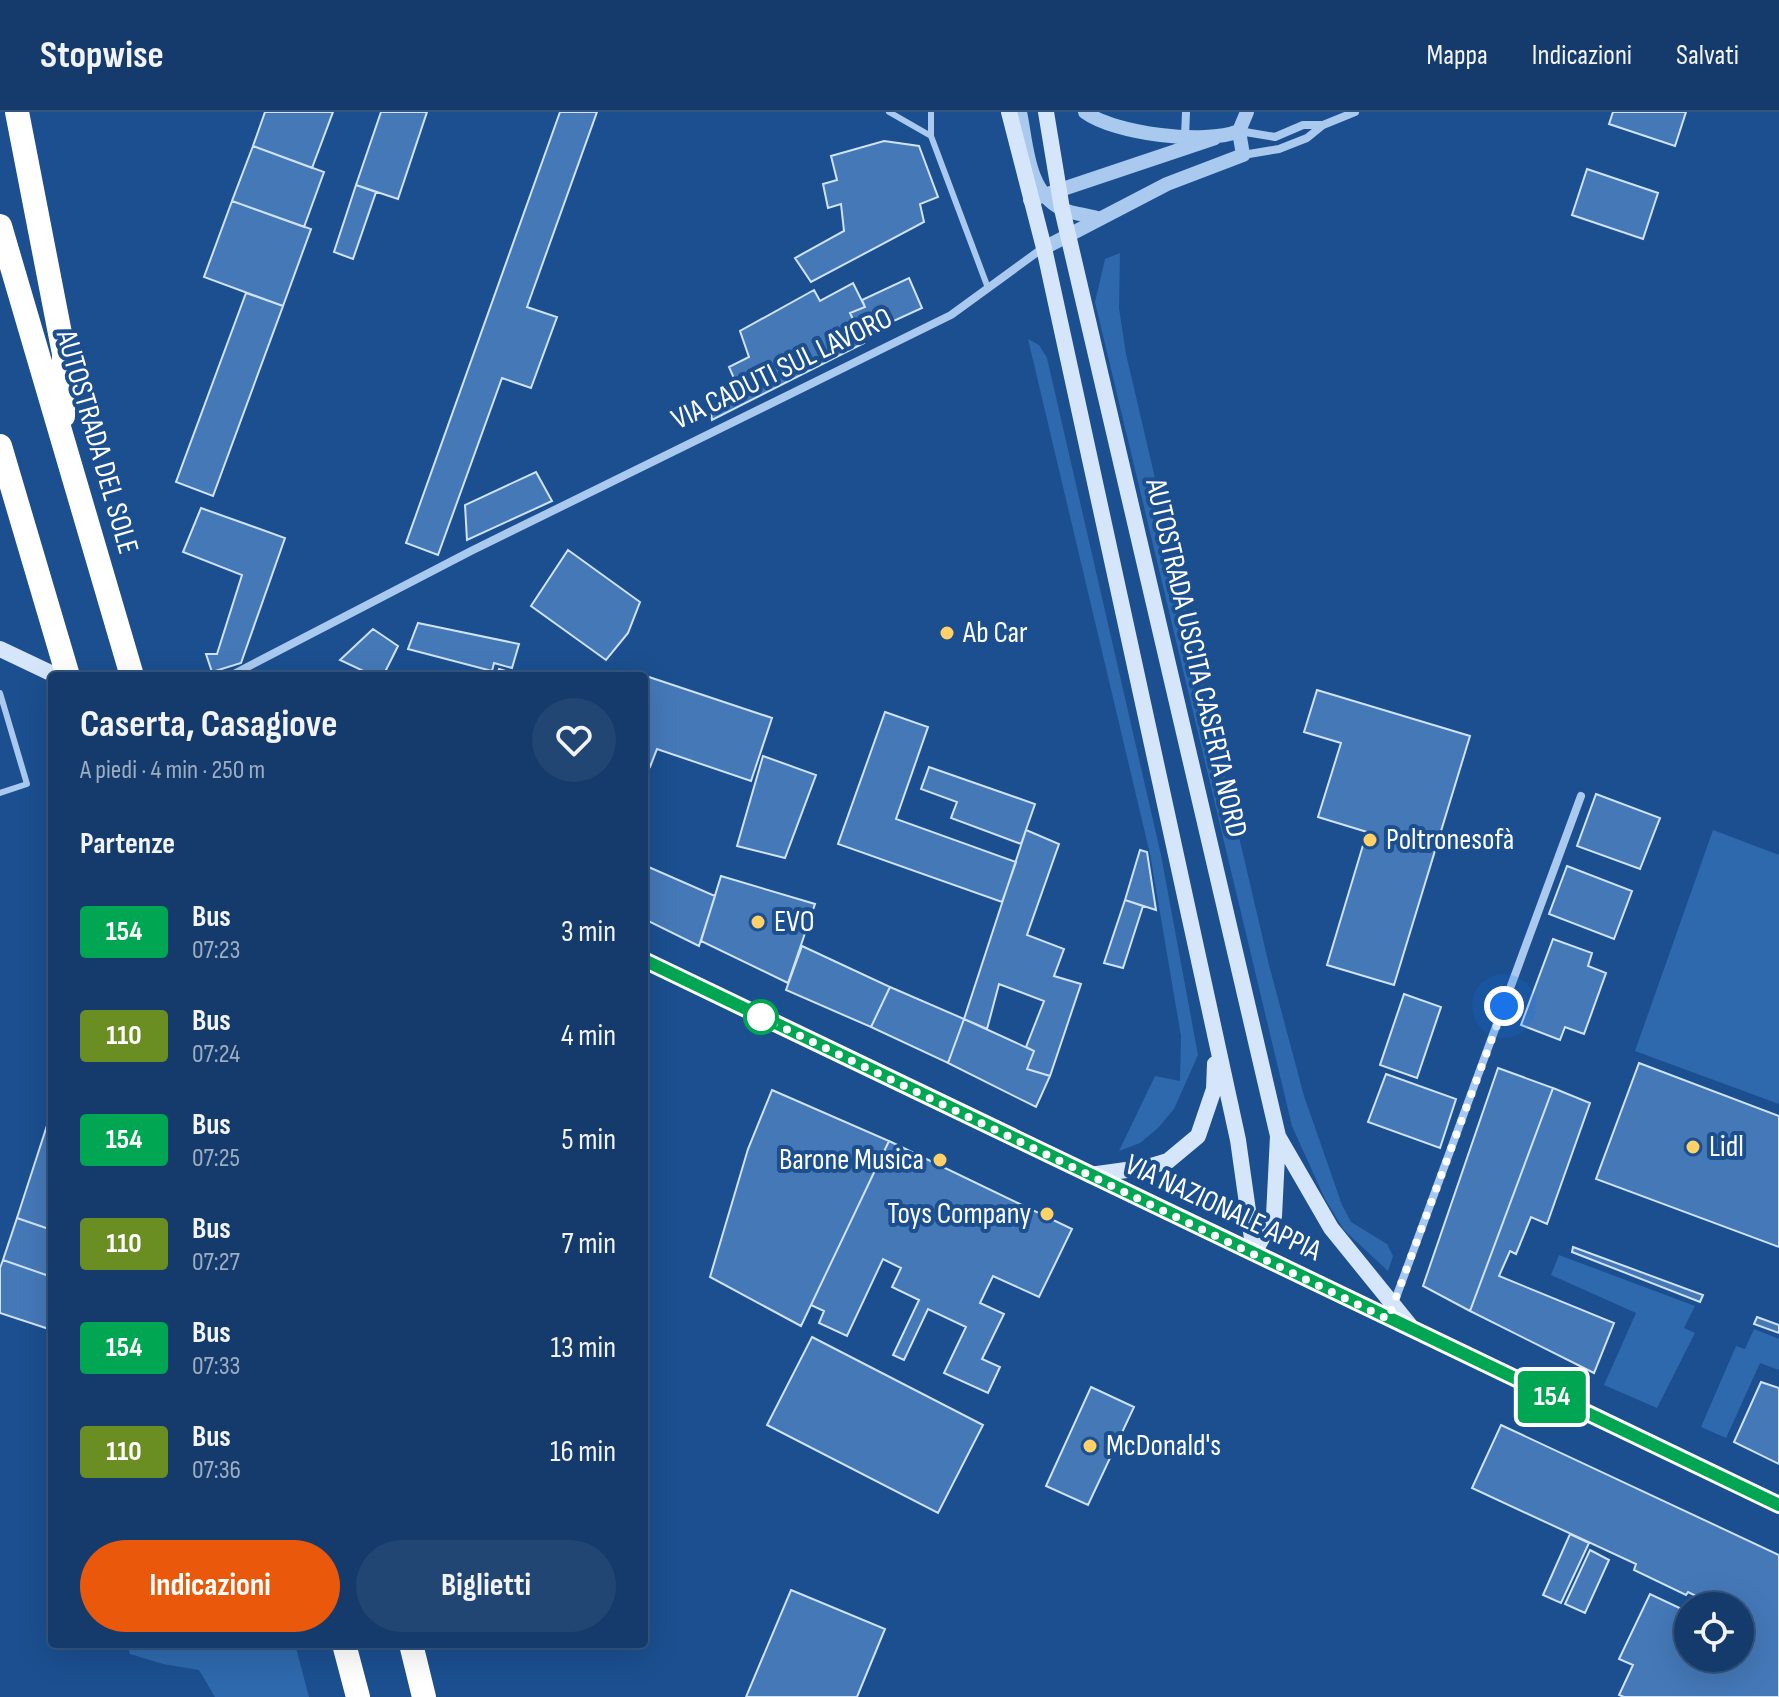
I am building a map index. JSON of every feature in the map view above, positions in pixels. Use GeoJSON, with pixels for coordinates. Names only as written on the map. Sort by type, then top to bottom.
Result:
{"type":"FeatureCollection","features":[{"type":"Feature","properties":{"kind":"highway"},"geometry":{"type":"LineString","coordinates":[[17,112],[64,354],[63,438]]}},
{"type":"Feature","properties":{"kind":"highway","name":"AUTOSTRADA DEL SOLE"},"geometry":{"type":"LineString","coordinates":[[0,226],[131,672]]}},
{"type":"Feature","properties":{"kind":"highway"},"geometry":{"type":"LineString","coordinates":[[0,446],[67,672]]}},
{"type":"Feature","properties":{"kind":"highway"},"geometry":{"type":"LineString","coordinates":[[345,1648],[358,1697]]}},
{"type":"Feature","properties":{"kind":"highway"},"geometry":{"type":"LineString","coordinates":[[412,1648],[424,1697]]}},
{"type":"Feature","properties":{"kind":"main road","name":"AUTOSTRADA USCITA CASERTA NORD"},"geometry":{"type":"LineString","coordinates":[[1009,112],[1068,234],[1278,1136]]}},
{"type":"Feature","properties":{"kind":"main road","name":"AUTOSTRADA USCITA CASERTA NORD"},"geometry":{"type":"LineString","coordinates":[[1046,112],[1049,199],[1044,248],[1238,1140],[1254,1253]]}},
{"type":"Feature","properties":{"kind":"main road"},"geometry":{"type":"LineString","coordinates":[[0,649],[49,672]]}},
{"type":"Feature","properties":{"kind":"main road","name":"VIA NAZIONALE APPIA"},"geometry":{"type":"LineString","coordinates":[[648,962],[1088,1175],[1254,1253],[1391,1312],[1416,1333],[1779,1505]]}},
{"type":"Feature","properties":{"kind":"main road"},"geometry":{"type":"LineString","coordinates":[[1088,1175],[1148,1167],[1168,1161],[1198,1136],[1214,1089],[1217,1043]]}},
{"type":"Feature","properties":{"kind":"main road"},"geometry":{"type":"LineString","coordinates":[[1254,1253],[1274,1216],[1278,1136]]}},
{"type":"Feature","properties":{"kind":"main road"},"geometry":{"type":"LineString","coordinates":[[1278,1136],[1331,1228],[1391,1312]]}},
{"type":"Feature","properties":{"kind":"street"},"geometry":{"type":"LineString","coordinates":[[1020,112],[1035,183],[1049,199],[1100,219]]}},
{"type":"Feature","properties":{"kind":"street"},"geometry":{"type":"LineString","coordinates":[[1085,112],[1114,127],[1215,138]]}},
{"type":"Feature","properties":{"kind":"street"},"geometry":{"type":"LineString","coordinates":[[1185,137],[1186,112]]}},
{"type":"Feature","properties":{"kind":"street"},"geometry":{"type":"LineString","coordinates":[[1243,155],[1239,131],[1247,112]]}},
{"type":"Feature","properties":{"kind":"street","name":"VIA CADUTI SUL LAVORO"},"geometry":{"type":"LineString","coordinates":[[238,672],[471,551],[951,315],[1044,248],[1167,184],[1243,155],[1279,149],[1355,112]]}},
{"type":"Feature","properties":{"kind":"street"},"geometry":{"type":"LineString","coordinates":[[1049,199],[1239,131],[1275,137],[1303,125],[1323,125]]}},
{"type":"Feature","properties":{"kind":"street"},"geometry":{"type":"LineString","coordinates":[[1158,158],[1167,184]]}},
{"type":"Feature","properties":{"kind":"street"},"geometry":{"type":"LineString","coordinates":[[1391,1312],[1581,796]]}},
{"type":"Feature","properties":{"kind":"lane"},"geometry":{"type":"LineString","coordinates":[[889,112],[931,136]]}},
{"type":"Feature","properties":{"kind":"lane"},"geometry":{"type":"LineString","coordinates":[[931,112],[931,136],[988,288]]}},
{"type":"Feature","properties":{"kind":"lane"},"geometry":{"type":"LineString","coordinates":[[0,693],[27,784],[0,793]]}},
{"type":"Feature","properties":{"kind":"shaded area"},"geometry":{"type":"Polygon","coordinates":[[[1120,253],[1119,308],[1126,354],[1269,965],[1304,1096],[1342,1205],[1351,1222],[1387,1244],[1393,1256],[1388,1271],[1344,1230],[1325,1199],[1292,1126],[1095,302],[1105,259],[1120,253]]]}},
{"type":"Feature","properties":{"kind":"shaded area"},"geometry":{"type":"Polygon","coordinates":[[[1028,339],[1039,345],[1047,358],[1161,855],[1198,1055],[1174,1109],[1140,1143],[1119,1151],[1155,1076],[1180,1081],[1181,1036],[1150,854],[1028,339]]]}},
{"type":"Feature","properties":{"kind":"shaded area"},"geometry":{"type":"Polygon","coordinates":[[[1713,830],[1779,855],[1779,1104],[1635,1051],[1713,830]]]}},
{"type":"Feature","properties":{"kind":"shaded area"},"geometry":{"type":"Polygon","coordinates":[[[1559,1255],[1695,1306],[1684,1328],[1695,1333],[1657,1408],[1604,1385],[1636,1313],[1551,1275],[1559,1255]]]}},
{"type":"Feature","properties":{"kind":"shaded area"},"geometry":{"type":"Polygon","coordinates":[[[1754,1329],[1779,1339],[1779,1370],[1760,1363],[1726,1438],[1701,1427],[1736,1346],[1745,1349],[1754,1329]]]}},
{"type":"Feature","properties":{"kind":"shaded area"},"geometry":{"type":"Polygon","coordinates":[[[128,1648],[296,1648],[309,1697],[215,1697],[199,1670],[130,1654],[128,1648]]]}},
{"type":"Feature","properties":{"kind":"building"},"geometry":{"type":"Polygon","coordinates":[[[265,112],[333,112],[312,168],[253,146],[265,112]]]}},
{"type":"Feature","properties":{"kind":"building"},"geometry":{"type":"Polygon","coordinates":[[[381,112],[427,112],[398,199],[356,185],[381,112]]]}},
{"type":"Feature","properties":{"kind":"building"},"geometry":{"type":"Polygon","coordinates":[[[560,112],[597,112],[527,307],[557,317],[531,388],[502,378],[438,555],[406,543],[560,112]]]}},
{"type":"Feature","properties":{"kind":"building"},"geometry":{"type":"Polygon","coordinates":[[[1613,112],[1686,112],[1675,146],[1609,124],[1613,112]]]}},
{"type":"Feature","properties":{"kind":"building"},"geometry":{"type":"Polygon","coordinates":[[[884,141],[919,146],[938,197],[920,204],[924,222],[811,282],[795,258],[844,231],[841,204],[828,208],[823,184],[837,180],[831,156],[884,141]]]}},
{"type":"Feature","properties":{"kind":"building"},"geometry":{"type":"Polygon","coordinates":[[[253,146],[324,172],[304,227],[232,201],[253,146]]]}},
{"type":"Feature","properties":{"kind":"building"},"geometry":{"type":"Polygon","coordinates":[[[1587,169],[1658,193],[1643,239],[1572,215],[1587,169]]]}},
{"type":"Feature","properties":{"kind":"building"},"geometry":{"type":"Polygon","coordinates":[[[356,185],[376,192],[353,259],[334,252],[356,185]]]}},
{"type":"Feature","properties":{"kind":"building"},"geometry":{"type":"Polygon","coordinates":[[[232,201],[311,229],[283,306],[204,277],[232,201]]]}},
{"type":"Feature","properties":{"kind":"building"},"geometry":{"type":"Polygon","coordinates":[[[909,278],[922,308],[861,336],[850,313],[865,307],[862,300],[909,278]]]}},
{"type":"Feature","properties":{"kind":"building"},"geometry":{"type":"Polygon","coordinates":[[[853,283],[865,307],[850,313],[864,343],[712,420],[709,402],[737,385],[729,367],[749,357],[740,331],[814,290],[820,301],[853,283]]]}},
{"type":"Feature","properties":{"kind":"building"},"geometry":{"type":"Polygon","coordinates":[[[246,293],[283,306],[213,496],[176,482],[246,293]]]}},
{"type":"Feature","properties":{"kind":"building"},"geometry":{"type":"Polygon","coordinates":[[[536,472],[552,501],[467,540],[465,505],[536,472]]]}},
{"type":"Feature","properties":{"kind":"building"},"geometry":{"type":"Polygon","coordinates":[[[201,508],[285,538],[241,663],[212,672],[206,654],[217,654],[242,575],[183,552],[201,508]]]}},
{"type":"Feature","properties":{"kind":"building"},"geometry":{"type":"Polygon","coordinates":[[[568,550],[640,602],[628,633],[606,660],[531,606],[568,550]]]}},
{"type":"Feature","properties":{"kind":"building"},"geometry":{"type":"Polygon","coordinates":[[[418,623],[519,644],[512,668],[494,663],[492,671],[408,649],[418,623]]]}},
{"type":"Feature","properties":{"kind":"building"},"geometry":{"type":"Polygon","coordinates":[[[373,629],[398,646],[385,672],[366,672],[340,660],[373,629]]]}},
{"type":"Feature","properties":{"kind":"building"},"geometry":{"type":"Polygon","coordinates":[[[648,677],[772,718],[751,781],[657,749],[650,767],[648,677]]]}},
{"type":"Feature","properties":{"kind":"building"},"geometry":{"type":"Polygon","coordinates":[[[1317,690],[1470,736],[1394,985],[1327,965],[1367,832],[1318,817],[1341,743],[1304,732],[1317,690]]]}},
{"type":"Feature","properties":{"kind":"building"},"geometry":{"type":"Polygon","coordinates":[[[885,712],[928,727],[896,819],[1016,862],[1002,902],[838,844],[885,712]]]}},
{"type":"Feature","properties":{"kind":"building"},"geometry":{"type":"Polygon","coordinates":[[[763,756],[816,775],[785,858],[737,846],[763,756]]]}},
{"type":"Feature","properties":{"kind":"building"},"geometry":{"type":"Polygon","coordinates":[[[929,767],[1035,804],[1021,844],[951,818],[957,802],[921,789],[929,767]]]}},
{"type":"Feature","properties":{"kind":"building"},"geometry":{"type":"Polygon","coordinates":[[[1596,794],[1660,818],[1640,869],[1577,846],[1596,794]]]}},
{"type":"Feature","properties":{"kind":"building"},"geometry":{"type":"Polygon","coordinates":[[[1026,830],[1059,844],[1027,935],[1064,949],[1054,976],[1081,984],[1050,1076],[1027,1069],[1034,1051],[1026,1047],[1044,1001],[999,984],[987,1029],[964,1019],[1026,830]]]}},
{"type":"Feature","properties":{"kind":"building"},"geometry":{"type":"Polygon","coordinates":[[[1140,850],[1147,852],[1156,910],[1125,900],[1140,850]]]}},
{"type":"Feature","properties":{"kind":"building"},"geometry":{"type":"Polygon","coordinates":[[[1567,866],[1632,891],[1614,939],[1549,914],[1567,866]]]}},
{"type":"Feature","properties":{"kind":"building"},"geometry":{"type":"Polygon","coordinates":[[[648,867],[715,896],[699,946],[648,921],[648,867]]]}},
{"type":"Feature","properties":{"kind":"building","name":"EVO"},"geometry":{"type":"Polygon","coordinates":[[[721,876],[815,904],[788,983],[701,941],[721,876]]]}},
{"type":"Feature","properties":{"kind":"building"},"geometry":{"type":"Polygon","coordinates":[[[1125,900],[1143,906],[1123,968],[1104,963],[1125,900]]]}},
{"type":"Feature","properties":{"kind":"building"},"geometry":{"type":"Polygon","coordinates":[[[1553,939],[1592,953],[1588,966],[1606,973],[1584,1034],[1565,1027],[1560,1040],[1521,1025],[1553,939]]]}},
{"type":"Feature","properties":{"kind":"building"},"geometry":{"type":"Polygon","coordinates":[[[802,946],[890,987],[871,1027],[786,990],[802,946]]]}},
{"type":"Feature","properties":{"kind":"building"},"geometry":{"type":"Polygon","coordinates":[[[890,987],[964,1019],[948,1063],[871,1027],[890,987]]]}},
{"type":"Feature","properties":{"kind":"building"},"geometry":{"type":"Polygon","coordinates":[[[1404,994],[1441,1007],[1417,1078],[1380,1065],[1404,994]]]}},
{"type":"Feature","properties":{"kind":"building"},"geometry":{"type":"Polygon","coordinates":[[[964,1019],[1034,1051],[1027,1069],[1050,1076],[1036,1107],[948,1063],[964,1019]]]}},
{"type":"Feature","properties":{"kind":"building","name":"Lidl"},"geometry":{"type":"Polygon","coordinates":[[[1639,1063],[1779,1116],[1779,1247],[1596,1179],[1639,1063]]]}},
{"type":"Feature","properties":{"kind":"building"},"geometry":{"type":"Polygon","coordinates":[[[1498,1068],[1553,1088],[1470,1311],[1423,1286],[1498,1068]]]}},
{"type":"Feature","properties":{"kind":"building"},"geometry":{"type":"Polygon","coordinates":[[[1386,1074],[1456,1099],[1440,1148],[1368,1122],[1386,1074]]]}},
{"type":"Feature","properties":{"kind":"building"},"geometry":{"type":"Polygon","coordinates":[[[1553,1088],[1590,1103],[1547,1224],[1531,1217],[1516,1254],[1510,1251],[1499,1276],[1614,1323],[1594,1373],[1470,1311],[1553,1088]]]}},
{"type":"Feature","properties":{"kind":"building"},"geometry":{"type":"Polygon","coordinates":[[[772,1090],[889,1141],[801,1326],[710,1277],[748,1149],[772,1090]]]}},
{"type":"Feature","properties":{"kind":"building"},"geometry":{"type":"Polygon","coordinates":[[[48,1122],[48,1229],[17,1218],[48,1122]]]}},
{"type":"Feature","properties":{"kind":"building"},"geometry":{"type":"Polygon","coordinates":[[[889,1141],[1072,1229],[1039,1297],[993,1276],[980,1303],[1004,1314],[982,1359],[1000,1367],[988,1393],[944,1373],[966,1327],[928,1309],[904,1360],[893,1355],[919,1300],[892,1287],[901,1268],[883,1259],[847,1336],[819,1323],[824,1311],[811,1305],[889,1141]]]}},
{"type":"Feature","properties":{"kind":"building"},"geometry":{"type":"Polygon","coordinates":[[[17,1218],[48,1229],[48,1276],[3,1260],[17,1218]]]}},
{"type":"Feature","properties":{"kind":"building"},"geometry":{"type":"Polygon","coordinates":[[[1573,1247],[1703,1295],[1700,1302],[1572,1252],[1573,1247]]]}},
{"type":"Feature","properties":{"kind":"building"},"geometry":{"type":"Polygon","coordinates":[[[3,1260],[48,1276],[48,1329],[0,1313],[0,1268],[3,1260]]]}},
{"type":"Feature","properties":{"kind":"building"},"geometry":{"type":"Polygon","coordinates":[[[1757,1317],[1779,1325],[1779,1333],[1754,1324],[1757,1317]]]}},
{"type":"Feature","properties":{"kind":"building"},"geometry":{"type":"Polygon","coordinates":[[[812,1337],[983,1425],[938,1513],[767,1425],[812,1337]]]}},
{"type":"Feature","properties":{"kind":"building"},"geometry":{"type":"Polygon","coordinates":[[[1761,1382],[1779,1388],[1779,1464],[1734,1442],[1761,1382]]]}},
{"type":"Feature","properties":{"kind":"building","name":"McDonald's"},"geometry":{"type":"Polygon","coordinates":[[[1091,1387],[1134,1407],[1088,1505],[1046,1486],[1091,1387]]]}},
{"type":"Feature","properties":{"kind":"building"},"geometry":{"type":"Polygon","coordinates":[[[1501,1425],[1779,1555],[1779,1697],[1619,1695],[1633,1665],[1619,1659],[1650,1594],[1674,1605],[1674,1672],[1754,1672],[1754,1592],[1680,1592],[1634,1570],[1636,1564],[1472,1488],[1501,1425]]]}},
{"type":"Feature","properties":{"kind":"building"},"geometry":{"type":"Polygon","coordinates":[[[1570,1534],[1589,1543],[1561,1603],[1543,1595],[1570,1534]]]}},
{"type":"Feature","properties":{"kind":"building"},"geometry":{"type":"Polygon","coordinates":[[[1590,1550],[1609,1560],[1585,1613],[1565,1604],[1590,1550]]]}},
{"type":"Feature","properties":{"kind":"building"},"geometry":{"type":"Polygon","coordinates":[[[791,1590],[885,1629],[857,1697],[746,1697],[791,1590]]]}},
{"type":"Feature","properties":{"kind":"bus line","name":"154"},"geometry":{"type":"LineString","coordinates":[[648,962],[1779,1505]]}},
{"type":"Feature","properties":{"kind":"place","name":"Ab Car"},"geometry":{"type":"Point","coordinates":[947,633]}},
{"type":"Feature","properties":{"kind":"place","name":"Poltronesofà"},"geometry":{"type":"Point","coordinates":[1370,840]}},
{"type":"Feature","properties":{"kind":"place","name":"EVO"},"geometry":{"type":"Point","coordinates":[758,922]}},
{"type":"Feature","properties":{"kind":"place","name":"Lidl"},"geometry":{"type":"Point","coordinates":[1693,1147]}},
{"type":"Feature","properties":{"kind":"place","name":"Barone Musica"},"geometry":{"type":"Point","coordinates":[940,1160]}},
{"type":"Feature","properties":{"kind":"place","name":"Toys Company"},"geometry":{"type":"Point","coordinates":[1047,1214]}},
{"type":"Feature","properties":{"kind":"place","name":"McDonald's"},"geometry":{"type":"Point","coordinates":[1090,1446]}},
{"type":"Feature","properties":{"kind":"route"},"geometry":{"type":"LineString","coordinates":[[761,1017],[1388,1319],[1504,1006]]}}]}
